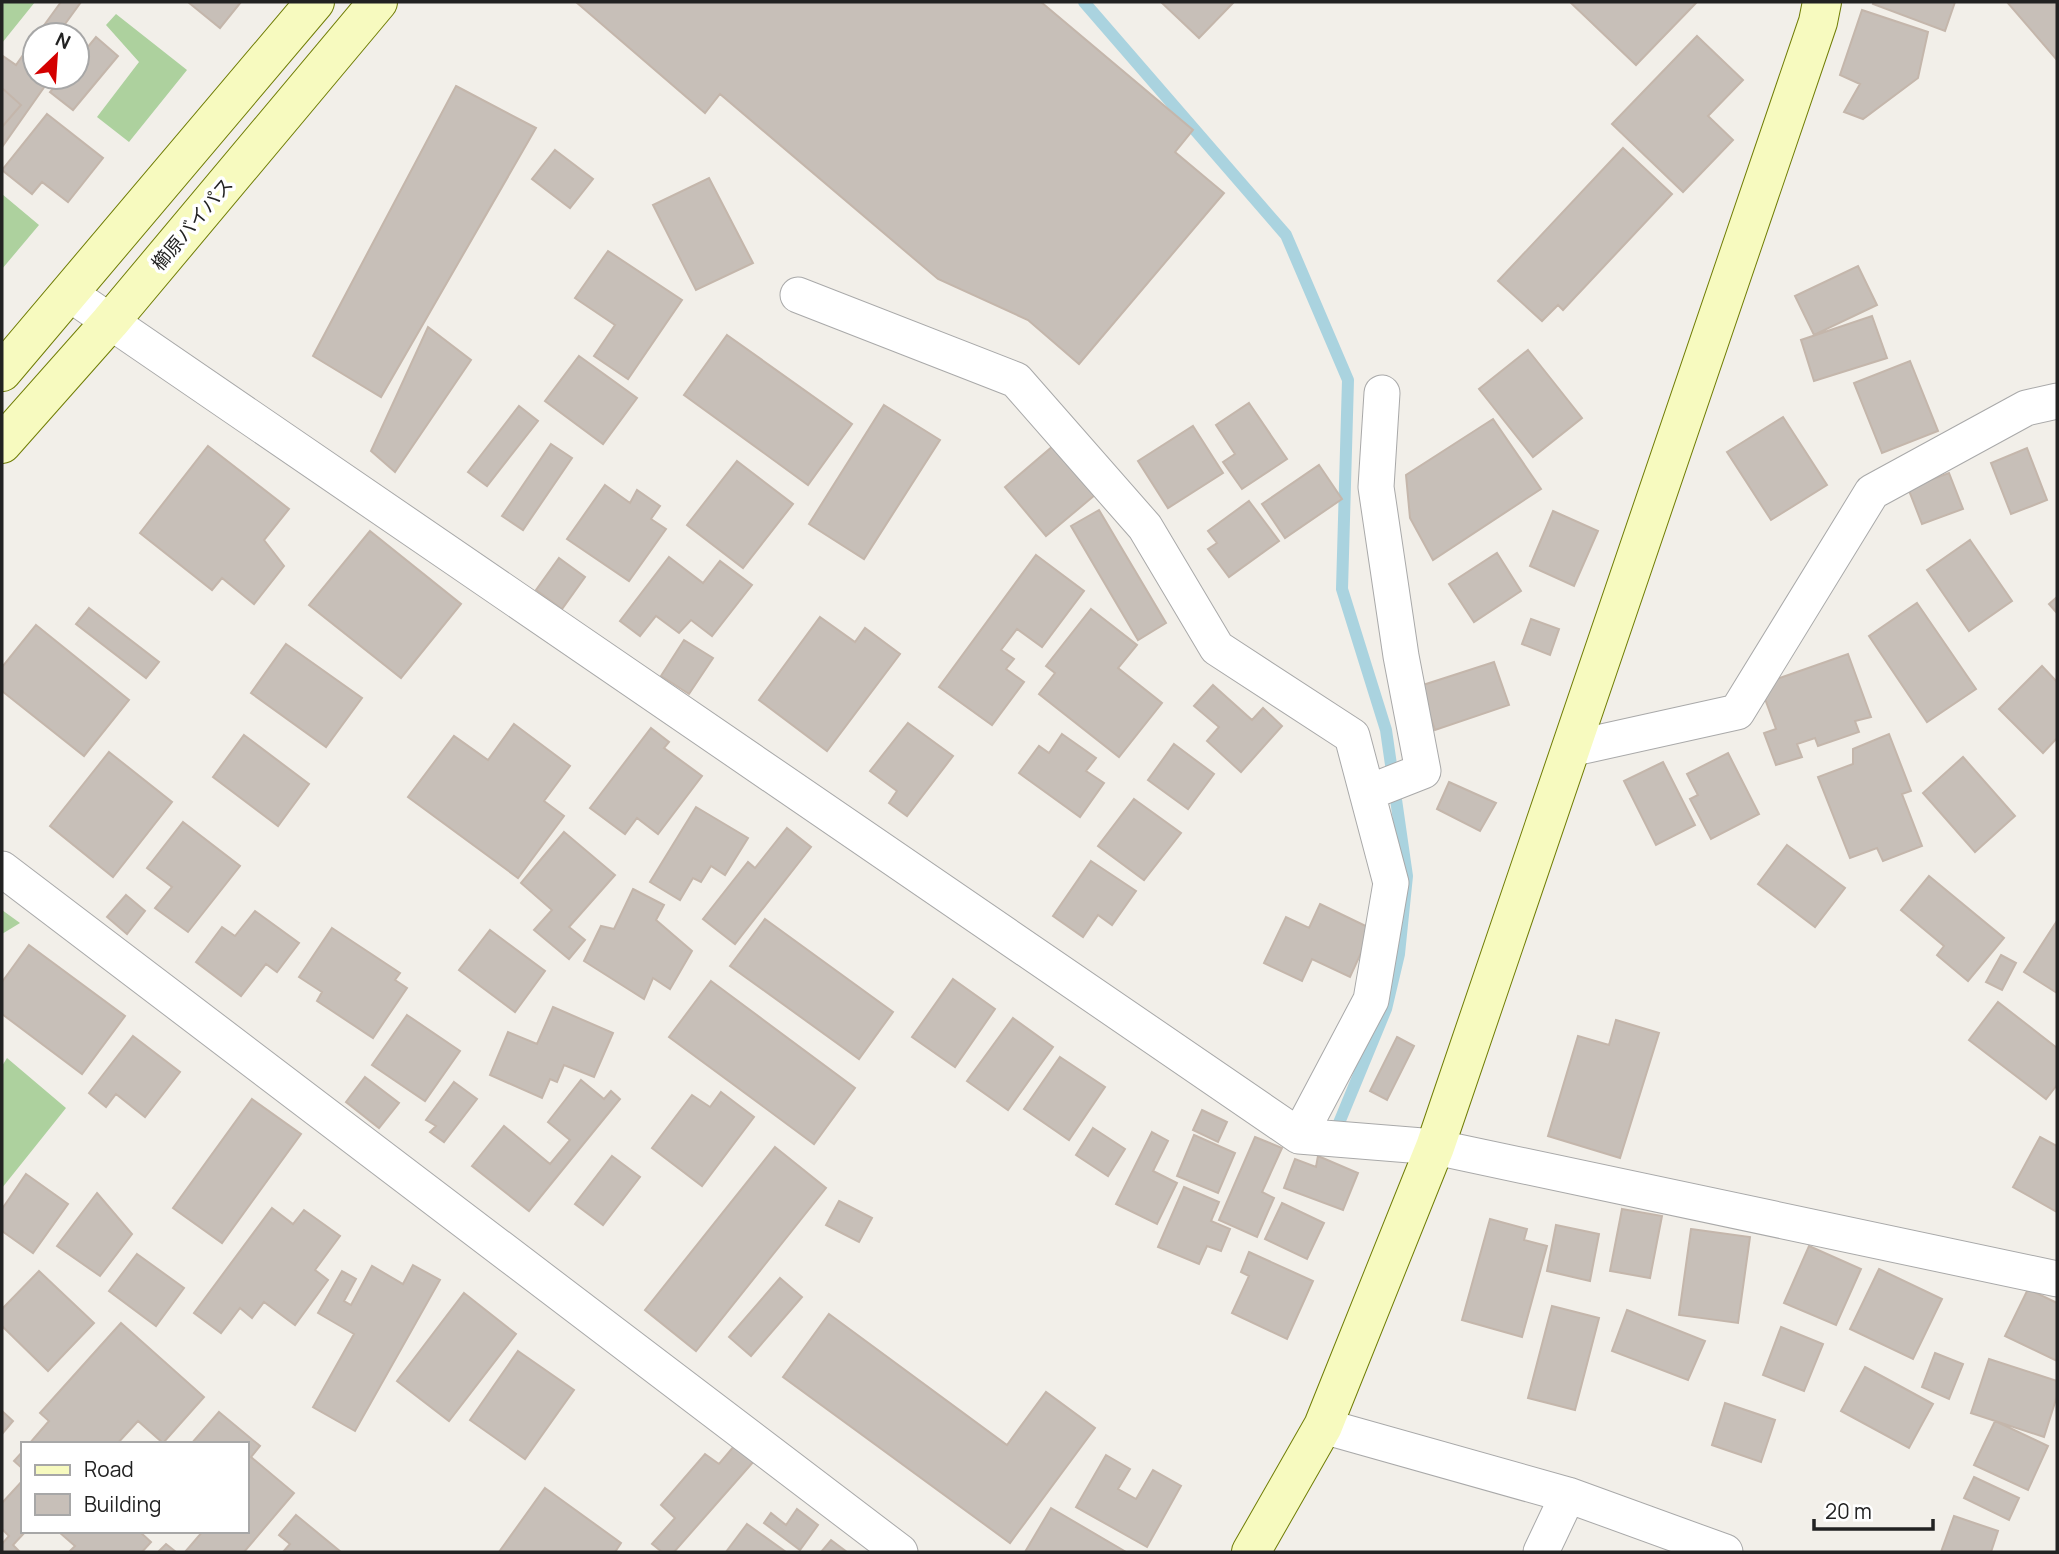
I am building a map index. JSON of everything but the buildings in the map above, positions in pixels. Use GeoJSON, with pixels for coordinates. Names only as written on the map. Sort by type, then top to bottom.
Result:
{"type":"FeatureCollection","features":[{"type":"Feature","properties":{"kind":"street"},"geometry":{"type":"LineString","coordinates":[[2,372],[315,2]]}},
{"type":"Feature","properties":{"kind":"street","name":"櫛原バイパス"},"geometry":{"type":"LineString","coordinates":[[2,444],[110,322],[378,2]]}},
{"type":"Feature","properties":{"kind":"street"},"geometry":{"type":"LineString","coordinates":[[1251,1552],[1324,1426],[1435,1147],[1818,22],[1822,2]]}},
{"type":"Feature","properties":{"kind":"street"},"geometry":{"type":"LineString","coordinates":[[70,294],[1299,1136],[1435,1147],[2057,1279]]}},
{"type":"Feature","properties":{"kind":"street"},"geometry":{"type":"LineString","coordinates":[[798,295],[1016,380],[1145,527],[1217,648],[1352,736],[1391,883],[1371,1000],[1299,1136]]}},
{"type":"Feature","properties":{"kind":"street"},"geometry":{"type":"LineString","coordinates":[[1367,793],[1423,771],[1401,656],[1376,487],[1382,393]]}},
{"type":"Feature","properties":{"kind":"street"},"geometry":{"type":"LineString","coordinates":[[1570,749],[1737,712],[1872,492],[2026,408],[2057,401]]}},
{"type":"Feature","properties":{"kind":"street"},"geometry":{"type":"LineString","coordinates":[[2,869],[900,1552]]}},
{"type":"Feature","properties":{"kind":"street"},"geometry":{"type":"LineString","coordinates":[[1324,1426],[1569,1494],[1725,1552]]}},
{"type":"Feature","properties":{"kind":"street"},"geometry":{"type":"LineString","coordinates":[[1541,1552],[1569,1494]]}},
{"type":"Feature","properties":{"kind":"green space"},"geometry":{"type":"Polygon","coordinates":[[[2,2],[35,2],[2,43],[2,2]]]}},
{"type":"Feature","properties":{"kind":"green space"},"geometry":{"type":"Polygon","coordinates":[[[116,14],[187,70],[129,142],[97,117],[139,62],[106,25],[116,14]]]}},
{"type":"Feature","properties":{"kind":"green space"},"geometry":{"type":"Polygon","coordinates":[[[2,194],[39,225],[2,269],[2,194]]]}},
{"type":"Feature","properties":{"kind":"green space"},"geometry":{"type":"Polygon","coordinates":[[[2,910],[20,923],[2,934],[2,910]]]}},
{"type":"Feature","properties":{"kind":"green space"},"geometry":{"type":"Polygon","coordinates":[[[7,1058],[66,1108],[2,1188],[2,1066],[7,1058]]]}},
{"type":"Feature","properties":{"kind":"waterway"},"geometry":{"type":"LineString","coordinates":[[1084,2],[1286,235],[1348,380],[1342,589],[1386,730],[1407,876],[1399,954],[1386,1009],[1334,1135]]}}]}
